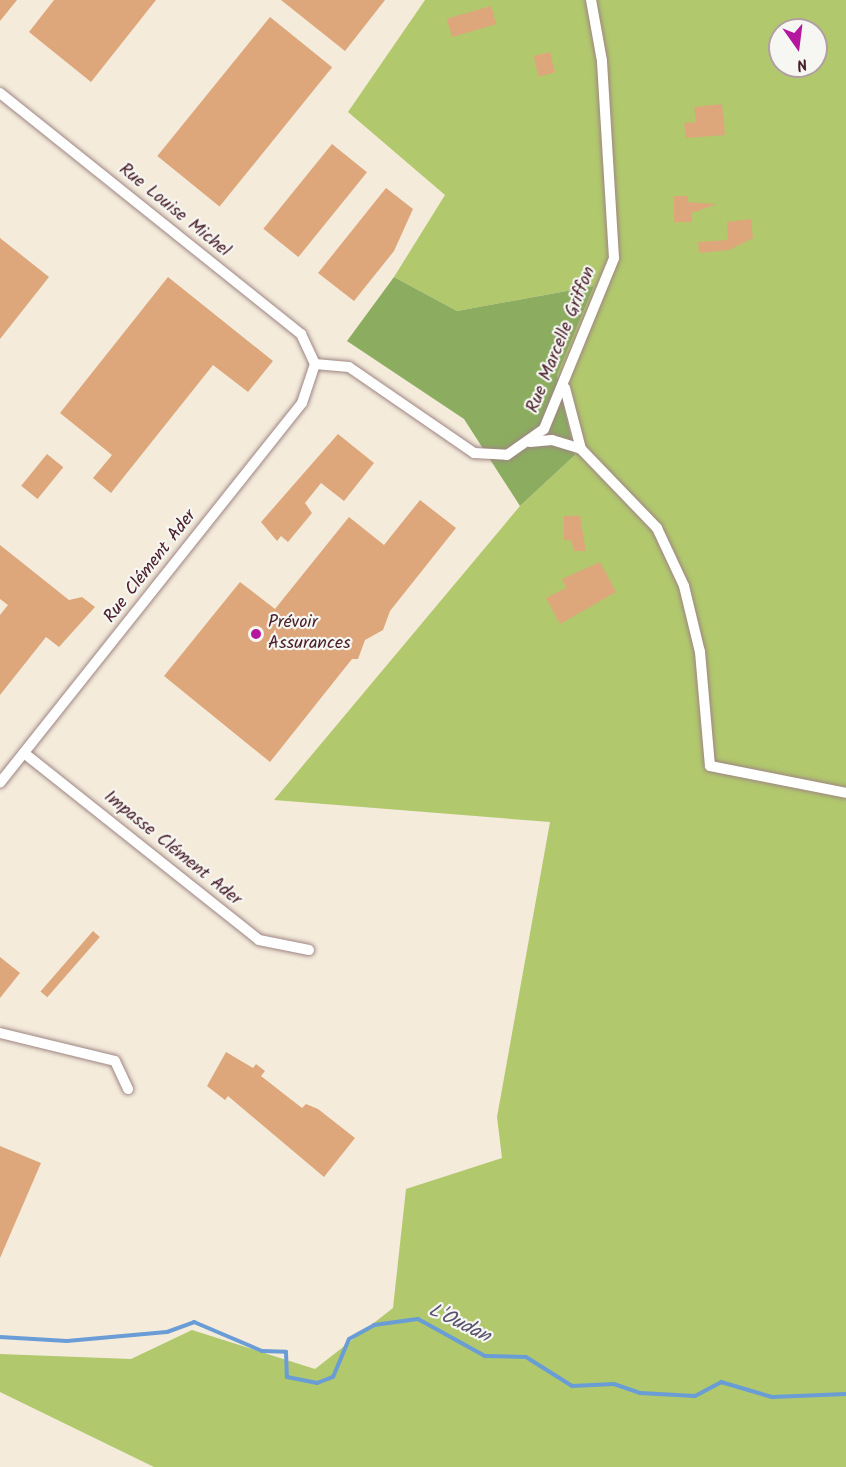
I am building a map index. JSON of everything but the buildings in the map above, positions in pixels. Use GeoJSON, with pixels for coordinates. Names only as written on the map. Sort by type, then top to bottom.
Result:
{"type":"FeatureCollection","features":[{"type":"Feature","properties":{"kind":"street","name":"Rue Marcelle Griffon"},"geometry":{"type":"LineString","coordinates":[[315,364],[349,367],[474,453],[493,458],[530,442],[544,429],[565,388],[570,361],[614,258],[602,60],[591,0]]}},
{"type":"Feature","properties":{"kind":"street","name":"Rue Louise Michel"},"geometry":{"type":"LineString","coordinates":[[0,93],[301,334],[315,364]]}},
{"type":"Feature","properties":{"kind":"street","name":"Rue Clément Ader"},"geometry":{"type":"LineString","coordinates":[[0,783],[302,403],[315,364]]}},
{"type":"Feature","properties":{"kind":"street"},"geometry":{"type":"LineString","coordinates":[[565,388],[581,449]]}},
{"type":"Feature","properties":{"kind":"street"},"geometry":{"type":"LineString","coordinates":[[530,442],[552,440],[581,449],[657,528],[684,586],[700,652],[710,766],[846,794]]}},
{"type":"Feature","properties":{"kind":"street","name":"Impasse Clément Ader"},"geometry":{"type":"LineString","coordinates":[[24,753],[259,940],[309,950]]}},
{"type":"Feature","properties":{"kind":"street"},"geometry":{"type":"LineString","coordinates":[[0,1033],[115,1061],[128,1089]]}},
{"type":"Feature","properties":{"kind":"green space"},"geometry":{"type":"Polygon","coordinates":[[[425,0],[846,0],[846,1467],[154,1467],[0,1392],[0,1354],[131,1359],[192,1330],[315,1369],[393,1308],[406,1189],[502,1158],[497,1117],[550,822],[274,800],[520,506],[575,455],[557,375],[594,286],[457,311],[394,277],[445,195],[348,112],[425,0]]]}},
{"type":"Feature","properties":{"kind":"green space"},"geometry":{"type":"Polygon","coordinates":[[[394,277],[457,311],[594,286],[557,375],[575,455],[520,506],[464,419],[347,341],[394,277]]]}},
{"type":"Feature","properties":{"kind":"waterway","name":"L'Oudan"},"geometry":{"type":"LineString","coordinates":[[0,1337],[67,1341],[167,1332],[194,1322],[262,1351],[286,1352],[287,1377],[317,1383],[333,1377],[349,1339],[374,1325],[418,1319],[485,1356],[526,1357],[572,1386],[614,1384],[640,1393],[695,1396],[721,1382],[772,1397],[846,1394]]}},
{"type":"Feature","properties":{"kind":"place","name":"Prévoir Assurances"},"geometry":{"type":"Point","coordinates":[256,634]}}]}
